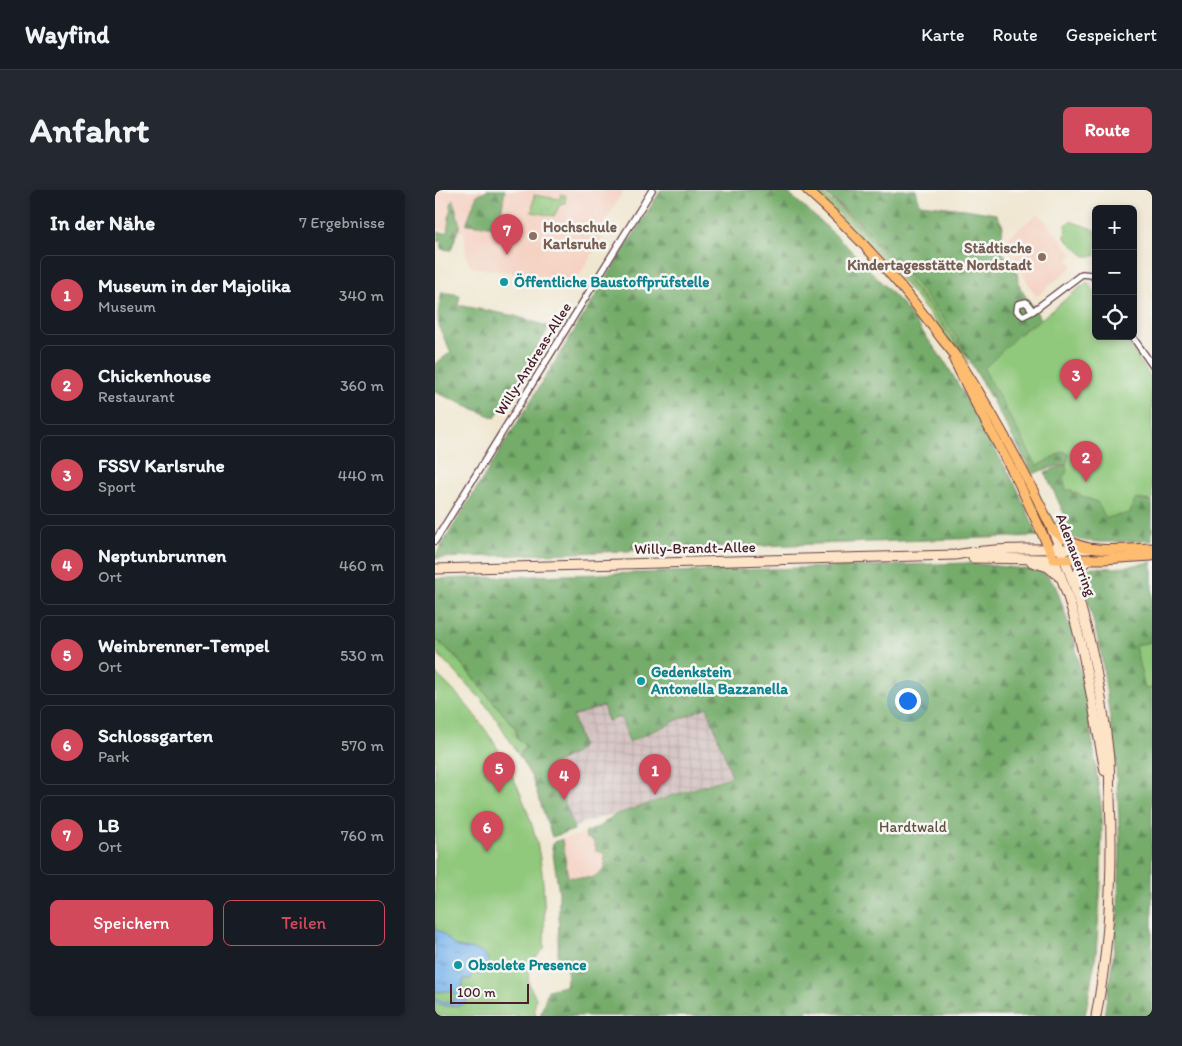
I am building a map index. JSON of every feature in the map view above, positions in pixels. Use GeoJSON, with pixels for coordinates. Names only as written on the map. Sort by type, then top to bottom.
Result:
{"type":"FeatureCollection","features":[{"type":"Feature","properties":{"kind":"main road","name":"Adenauerring"},"geometry":{"type":"LineString","coordinates":[[807,190],[853,232],[882,262],[965,368],[1006,439],[1051,527],[1077,592],[1094,659],[1109,761],[1112,840],[1110,908],[1096,1016]]}},
{"type":"Feature","properties":{"kind":"main road","name":"Adenauerring"},"geometry":{"type":"LineString","coordinates":[[949,349],[975,404],[1018,481],[1063,580],[1087,669],[1110,795]]}},
{"type":"Feature","properties":{"kind":"main road"},"geometry":{"type":"LineString","coordinates":[[1051,527],[1067,542],[1089,549]]}},
{"type":"Feature","properties":{"kind":"main road","name":"Willy-Brandt-Allee"},"geometry":{"type":"LineString","coordinates":[[435,569],[955,555],[970,552],[1061,549],[1152,548]]}},
{"type":"Feature","properties":{"kind":"main road","name":"Willy-Brandt-Allee"},"geometry":{"type":"LineString","coordinates":[[955,555],[970,558],[1054,559],[1152,556]]}},
{"type":"Feature","properties":{"kind":"main road"},"geometry":{"type":"LineString","coordinates":[[1022,558],[1048,567],[1063,580]]}},
{"type":"Feature","properties":{"kind":"main road"},"geometry":{"type":"LineString","coordinates":[[1077,592],[1077,572],[1082,565],[1091,559]]}},
{"type":"Feature","properties":{"kind":"street","name":"Willy-Andreas-Allee"},"geometry":{"type":"LineString","coordinates":[[435,541],[652,190]]}},
{"type":"Feature","properties":{"kind":"street"},"geometry":{"type":"LineString","coordinates":[[1033,311],[1079,275],[1088,273],[1092,275]]}},
{"type":"Feature","properties":{"kind":"street"},"geometry":{"type":"LineString","coordinates":[[1135,340],[1152,365]]}},
{"type":"Feature","properties":{"kind":"shaded area","name":"Hochschule Karlsruhe"},"geometry":{"type":"Polygon","coordinates":[[[435,190],[624,190],[601,228],[602,239],[575,282],[472,267],[467,259],[464,232],[435,228],[435,190]]]}},
{"type":"Feature","properties":{"kind":"shaded area","name":"Städtische Kindertagesstätte Nordstadt"},"geometry":{"type":"Polygon","coordinates":[[[1037,214],[1041,216],[1073,254],[1068,259],[1073,266],[1036,297],[1006,245],[1009,237],[1037,214]]]}},
{"type":"Feature","properties":{"kind":"shaded area"},"geometry":{"type":"Polygon","coordinates":[[[603,706],[621,716],[629,742],[707,707],[731,775],[641,806],[582,823],[574,829],[556,774],[549,766],[574,754],[582,746],[572,716],[603,706]]]}},
{"type":"Feature","properties":{"kind":"shaded area"},"geometry":{"type":"Polygon","coordinates":[[[581,713],[590,740],[581,743],[572,716],[581,713]]]}},
{"type":"Feature","properties":{"kind":"shaded area"},"geometry":{"type":"Polygon","coordinates":[[[600,830],[613,878],[557,884],[552,846],[554,841],[600,830]]]}},
{"type":"Feature","properties":{"kind":"green space"},"geometry":{"type":"Polygon","coordinates":[[[487,190],[505,190],[499,227],[466,224],[477,195],[487,190]]]}},
{"type":"Feature","properties":{"kind":"green space"},"geometry":{"type":"Polygon","coordinates":[[[661,190],[785,190],[840,239],[902,304],[947,365],[1017,488],[1038,536],[435,558],[661,190]]]}},
{"type":"Feature","properties":{"kind":"green space"},"geometry":{"type":"Polygon","coordinates":[[[813,190],[818,190],[834,204],[895,266],[949,333],[962,351],[968,364],[965,364],[949,340],[895,272],[813,190]]]}},
{"type":"Feature","properties":{"kind":"green space"},"geometry":{"type":"Polygon","coordinates":[[[821,190],[916,190],[920,204],[996,214],[1003,226],[1000,248],[1017,273],[1020,288],[1041,319],[1019,334],[1012,420],[1037,466],[1064,451],[1069,455],[1066,464],[1033,474],[960,343],[943,318],[915,283],[858,221],[821,190]]]}},
{"type":"Feature","properties":{"kind":"green space"},"geometry":{"type":"Polygon","coordinates":[[[534,195],[560,199],[561,195],[566,195],[565,203],[561,203],[554,216],[532,212],[534,195]]]}},
{"type":"Feature","properties":{"kind":"green space"},"geometry":{"type":"Polygon","coordinates":[[[453,199],[460,225],[451,250],[441,249],[442,242],[437,241],[439,232],[447,233],[453,199]]]}},
{"type":"Feature","properties":{"kind":"green space"},"geometry":{"type":"Polygon","coordinates":[[[832,200],[889,253],[926,295],[943,317],[969,360],[905,276],[870,237],[832,200]]]}},
{"type":"Feature","properties":{"kind":"green space"},"geometry":{"type":"Polygon","coordinates":[[[1070,221],[1092,229],[1092,256],[1085,256],[1065,238],[1066,225],[1070,221]]]}},
{"type":"Feature","properties":{"kind":"green space"},"geometry":{"type":"Polygon","coordinates":[[[1087,282],[1092,290],[1092,340],[1126,340],[1152,379],[1152,501],[1135,499],[1130,513],[1106,518],[1097,502],[1072,492],[1072,490],[1066,490],[1063,477],[1067,472],[1066,465],[1069,455],[1064,451],[1037,466],[984,369],[1019,334],[1087,282]]]}},
{"type":"Feature","properties":{"kind":"green space"},"geometry":{"type":"Polygon","coordinates":[[[442,292],[460,295],[458,305],[515,316],[549,327],[495,418],[435,392],[435,364],[451,352],[440,329],[438,317],[442,292]]]}},
{"type":"Feature","properties":{"kind":"green space"},"geometry":{"type":"Polygon","coordinates":[[[1066,465],[1073,492],[1097,502],[1135,499],[1152,501],[1152,541],[1147,541],[1146,539],[1141,541],[1112,542],[1079,540],[1070,537],[1062,531],[1056,522],[1066,518],[1045,472],[1066,465]]]}},
{"type":"Feature","properties":{"kind":"green space"},"geometry":{"type":"Polygon","coordinates":[[[1152,562],[1152,642],[1136,645],[1145,689],[1152,688],[1152,1016],[1104,1016],[1118,908],[1120,851],[1118,799],[1115,756],[1101,652],[1083,581],[1084,571],[1092,567],[1116,568],[1152,562]]]}},
{"type":"Feature","properties":{"kind":"green space","name":"Hardtwald"},"geometry":{"type":"Polygon","coordinates":[[[969,563],[1034,570],[1047,575],[1056,587],[1074,639],[1088,710],[1102,813],[1101,884],[1096,954],[1085,1016],[855,1016],[807,1009],[806,1016],[540,1016],[548,990],[565,986],[568,974],[564,965],[558,959],[559,893],[552,847],[554,842],[562,839],[568,877],[592,878],[605,869],[604,853],[596,851],[593,840],[586,838],[585,833],[600,826],[614,815],[732,776],[707,707],[629,742],[621,717],[608,721],[603,706],[573,716],[582,746],[574,754],[549,766],[556,774],[574,830],[552,837],[532,778],[520,757],[525,745],[517,739],[516,729],[454,655],[435,639],[435,579],[969,563]]]}},
{"type":"Feature","properties":{"kind":"green space"},"geometry":{"type":"Polygon","coordinates":[[[435,639],[454,655],[516,729],[517,739],[525,745],[520,757],[482,700],[435,651],[435,639]]]}},
{"type":"Feature","properties":{"kind":"green space"},"geometry":{"type":"Polygon","coordinates":[[[1152,642],[1152,688],[1145,689],[1135,645],[1152,642]]]}},
{"type":"Feature","properties":{"kind":"green space"},"geometry":{"type":"Polygon","coordinates":[[[435,673],[470,709],[499,750],[521,796],[537,843],[543,883],[544,949],[534,959],[528,971],[529,985],[536,998],[535,1016],[435,1016],[435,673]]]}},
{"type":"Feature","properties":{"kind":"water"},"geometry":{"type":"Polygon","coordinates":[[[435,929],[455,946],[482,952],[488,958],[488,972],[483,972],[482,975],[478,974],[478,971],[473,970],[474,967],[469,966],[469,973],[473,973],[471,979],[464,979],[461,992],[467,993],[469,989],[469,998],[463,1005],[447,1006],[435,1003],[435,999],[444,1002],[453,1001],[456,995],[452,991],[435,992],[435,929]]]}},
{"type":"Feature","properties":{"kind":"place","name":"Hochschule Karlsruhe"},"geometry":{"type":"Point","coordinates":[533,236]}},
{"type":"Feature","properties":{"kind":"place","name":"LB"},"geometry":{"type":"Point","coordinates":[507,255]}},
{"type":"Feature","properties":{"kind":"place","name":"Städtische Kindertagesstätte Nordstadt"},"geometry":{"type":"Point","coordinates":[1042,257]}},
{"type":"Feature","properties":{"kind":"place","name":"Öffentliche Baustoffprüfstelle"},"geometry":{"type":"Point","coordinates":[504,282]}},
{"type":"Feature","properties":{"kind":"place","name":"FSSV Karlsruhe"},"geometry":{"type":"Point","coordinates":[1076,400]}},
{"type":"Feature","properties":{"kind":"place","name":"Chickenhouse"},"geometry":{"type":"Point","coordinates":[1086,482]}},
{"type":"Feature","properties":{"kind":"place","name":"Gedenkstein Antonella Bazzanella"},"geometry":{"type":"Point","coordinates":[641,681]}},
{"type":"Feature","properties":{"kind":"place","name":"Weinbrenner-Tempel"},"geometry":{"type":"Point","coordinates":[499,793]}},
{"type":"Feature","properties":{"kind":"place","name":"Museum in der Majolika"},"geometry":{"type":"Point","coordinates":[655,795]}},
{"type":"Feature","properties":{"kind":"place","name":"Neptunbrunnen"},"geometry":{"type":"Point","coordinates":[564,800]}},
{"type":"Feature","properties":{"kind":"place","name":"Schlossgarten"},"geometry":{"type":"Point","coordinates":[487,852]}},
{"type":"Feature","properties":{"kind":"place","name":"Obsolete Presence"},"geometry":{"type":"Point","coordinates":[458,965]}}]}
